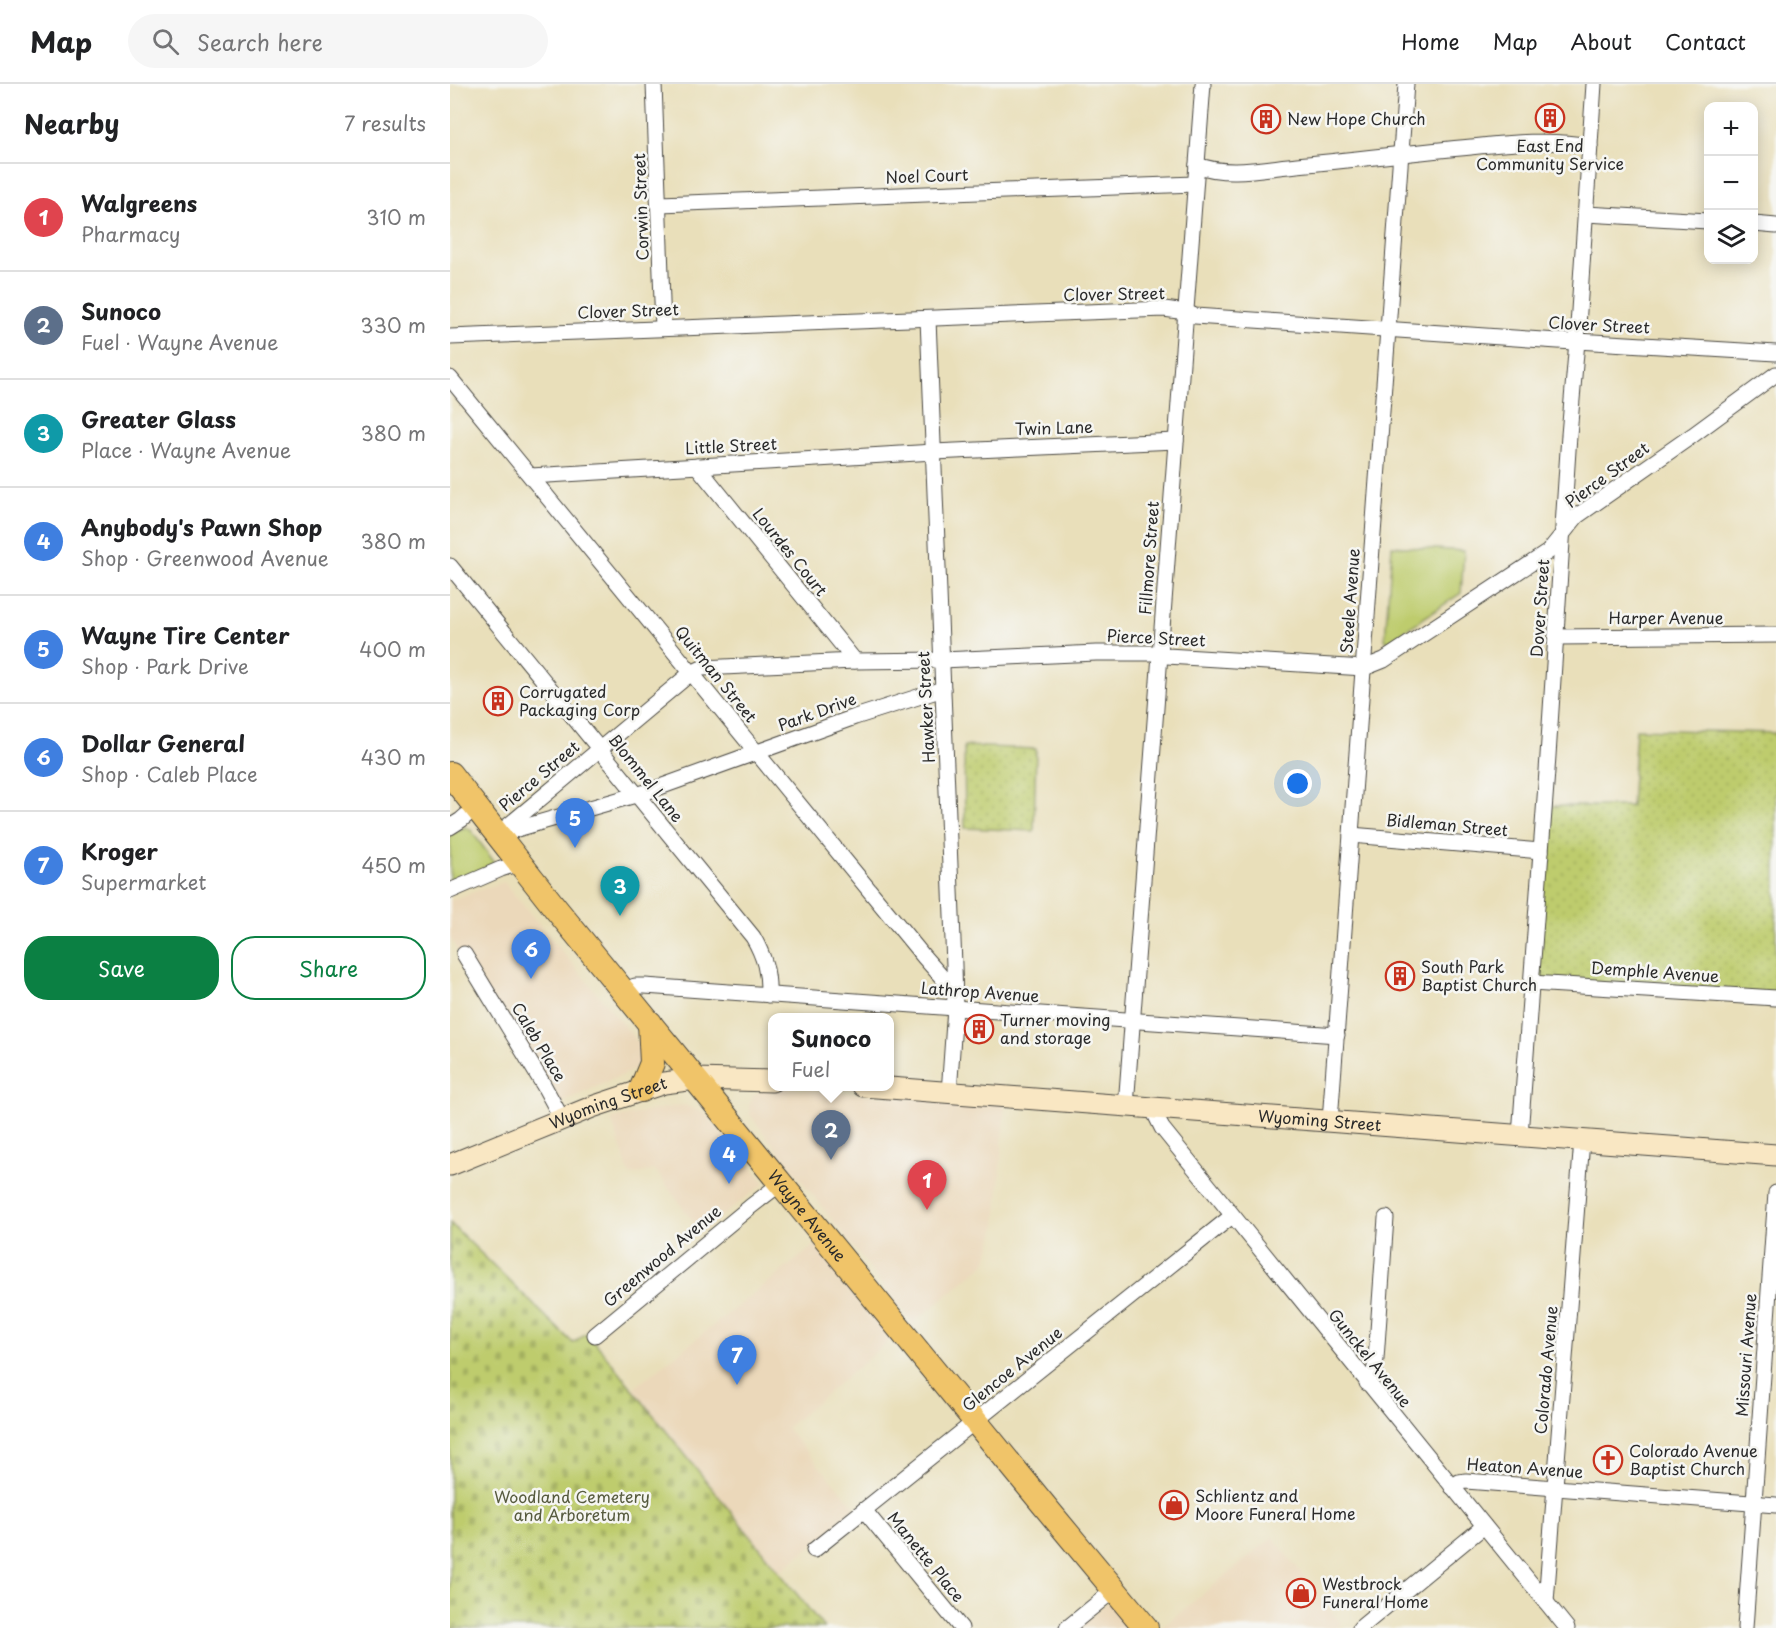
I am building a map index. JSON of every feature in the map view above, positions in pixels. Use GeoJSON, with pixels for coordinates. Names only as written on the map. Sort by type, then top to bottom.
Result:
{"type":"FeatureCollection","features":[{"type":"Feature","properties":{"kind":"main road","name":"Wayne Avenue"},"geometry":{"type":"LineString","coordinates":[[450,774],[519,863],[1146,1628]]}},
{"type":"Feature","properties":{"kind":"main road"},"geometry":{"type":"LineString","coordinates":[[641,1090],[652,1063],[650,1023]]}},
{"type":"Feature","properties":{"kind":"street","name":"Corwin Street"},"geometry":{"type":"LineString","coordinates":[[654,84],[663,328]]}},
{"type":"Feature","properties":{"kind":"street","name":"Fillmore Street"},"geometry":{"type":"LineString","coordinates":[[1126,1106],[1203,84]]}},
{"type":"Feature","properties":{"kind":"street","name":"Steele Avenue"},"geometry":{"type":"LineString","coordinates":[[1330,1121],[1406,84]]}},
{"type":"Feature","properties":{"kind":"street","name":"Dover Street"},"geometry":{"type":"LineString","coordinates":[[1520,1135],[1569,435],[1578,341],[1594,84]]}},
{"type":"Feature","properties":{"kind":"street"},"geometry":{"type":"LineString","coordinates":[[1197,165],[1217,171],[1251,170],[1401,153],[1541,141],[1590,146]]}},
{"type":"Feature","properties":{"kind":"street","name":"Noel Court"},"geometry":{"type":"LineString","coordinates":[[660,204],[1195,184]]}},
{"type":"Feature","properties":{"kind":"street"},"geometry":{"type":"LineString","coordinates":[[1586,214],[1704,221]]}},
{"type":"Feature","properties":{"kind":"street"},"geometry":{"type":"LineString","coordinates":[[1758,224],[1776,226]]}},
{"type":"Feature","properties":{"kind":"street","name":"Clover Street"},"geometry":{"type":"LineString","coordinates":[[450,336],[1164,309],[1186,312],[1195,316],[1388,330],[1776,353]]}},
{"type":"Feature","properties":{"kind":"street","name":"Hawker Street"},"geometry":{"type":"LineString","coordinates":[[928,319],[955,992],[949,1093]]}},
{"type":"Feature","properties":{"kind":"street","name":"Pierce Street"},"geometry":{"type":"LineString","coordinates":[[497,835],[691,673],[702,668],[1096,653],[1160,654],[1364,668],[1384,660],[1548,552],[1577,516],[1776,374]]}},
{"type":"Feature","properties":{"kind":"street","name":"Quitman Street"},"geometry":{"type":"LineString","coordinates":[[450,378],[955,992]]}},
{"type":"Feature","properties":{"kind":"street","name":"Twin Lane"},"geometry":{"type":"LineString","coordinates":[[934,452],[1176,441]]}},
{"type":"Feature","properties":{"kind":"street","name":"Little Street"},"geometry":{"type":"LineString","coordinates":[[531,476],[934,452]]}},
{"type":"Feature","properties":{"kind":"street","name":"Lourdes Court"},"geometry":{"type":"LineString","coordinates":[[697,466],[855,661]]}},
{"type":"Feature","properties":{"kind":"street","name":"Blommel Lane"},"geometry":{"type":"LineString","coordinates":[[450,566],[753,937],[762,952],[767,967],[768,995]]}},
{"type":"Feature","properties":{"kind":"street","name":"Harper Avenue"},"geometry":{"type":"LineString","coordinates":[[1556,637],[1776,635]]}},
{"type":"Feature","properties":{"kind":"street","name":"Park Drive"},"geometry":{"type":"LineString","coordinates":[[497,835],[637,795],[855,717],[943,689]]}},
{"type":"Feature","properties":{"kind":"street"},"geometry":{"type":"LineString","coordinates":[[450,826],[476,807]]}},
{"type":"Feature","properties":{"kind":"street","name":"Bidleman Street"},"geometry":{"type":"LineString","coordinates":[[1351,835],[1541,851]]}},
{"type":"Feature","properties":{"kind":"street"},"geometry":{"type":"LineString","coordinates":[[450,891],[519,863]]}},
{"type":"Feature","properties":{"kind":"street","name":"Caleb Place"},"geometry":{"type":"LineString","coordinates":[[464,954],[562,1119]]}},
{"type":"Feature","properties":{"kind":"street","name":"Demphle Avenue"},"geometry":{"type":"LineString","coordinates":[[1531,982],[1776,998]]}},
{"type":"Feature","properties":{"kind":"street","name":"Lathrop Avenue"},"geometry":{"type":"LineString","coordinates":[[627,995],[628,989],[645,986],[1337,1035]]}},
{"type":"Feature","properties":{"kind":"street","name":"Wyoming Street"},"geometry":{"type":"LineString","coordinates":[[450,1165],[562,1119],[672,1081],[696,1079],[768,1081]]}},
{"type":"Feature","properties":{"kind":"street","name":"Wyoming Street"},"geometry":{"type":"LineString","coordinates":[[894,1089],[1776,1155]]}},
{"type":"Feature","properties":{"kind":"street","name":"Gunckel Avenue"},"geometry":{"type":"LineString","coordinates":[[1152,1108],[1162,1128],[1232,1216],[1567,1628]]}},
{"type":"Feature","properties":{"kind":"street","name":"Colorado Avenue"},"geometry":{"type":"LineString","coordinates":[[1546,1602],[1582,1140]]}},
{"type":"Feature","properties":{"kind":"street","name":"Greenwood Avenue"},"geometry":{"type":"LineString","coordinates":[[595,1335],[750,1206],[781,1183]]}},
{"type":"Feature","properties":{"kind":"street","name":"Missouri Avenue"},"geometry":{"type":"LineString","coordinates":[[1745,1628],[1776,1193]]}},
{"type":"Feature","properties":{"kind":"street","name":"Glencoe Avenue"},"geometry":{"type":"LineString","coordinates":[[814,1550],[1232,1216]]}},
{"type":"Feature","properties":{"kind":"street"},"geometry":{"type":"LineString","coordinates":[[1367,1383],[1374,1374],[1376,1359],[1386,1218]]}},
{"type":"Feature","properties":{"kind":"street","name":"Heaton Avenue"},"geometry":{"type":"LineString","coordinates":[[1452,1487],[1459,1482],[1466,1481],[1776,1505]]}},
{"type":"Feature","properties":{"kind":"street","name":"Manette Place"},"geometry":{"type":"LineString","coordinates":[[864,1510],[961,1628]]}},
{"type":"Feature","properties":{"kind":"street"},"geometry":{"type":"LineString","coordinates":[[1360,1628],[1484,1526]]}},
{"type":"Feature","properties":{"kind":"street"},"geometry":{"type":"LineString","coordinates":[[1067,1628],[1114,1589]]}},
{"type":"Feature","properties":{"kind":"shaded area"},"geometry":{"type":"Polygon","coordinates":[[[504,882],[641,1046],[641,1058],[636,1069],[549,1108],[450,938],[450,900],[504,882]]]}},
{"type":"Feature","properties":{"kind":"shaded area"},"geometry":{"type":"Polygon","coordinates":[[[761,1090],[818,1091],[1005,1104],[996,1226],[986,1263],[913,1323],[750,1115],[749,1106],[752,1097],[761,1090]]]}},
{"type":"Feature","properties":{"kind":"shaded area"},"geometry":{"type":"Polygon","coordinates":[[[680,1105],[706,1114],[765,1183],[701,1232],[655,1170],[630,1175],[611,1119],[680,1105]]]}},
{"type":"Feature","properties":{"kind":"shaded area"},"geometry":{"type":"Polygon","coordinates":[[[820,1241],[896,1335],[786,1428],[857,1509],[779,1572],[633,1389],[820,1241]]]}},
{"type":"Feature","properties":{"kind":"shaded area"},"geometry":{"type":"Polygon","coordinates":[[[1273,1537],[1341,1624],[1336,1628],[1161,1628],[1273,1537]]]}},
{"type":"Feature","properties":{"kind":"shaded area"},"geometry":{"type":"Polygon","coordinates":[[[1113,1597],[1138,1628],[1078,1628],[1113,1597]]]}},
{"type":"Feature","properties":{"kind":"green space"},"geometry":{"type":"Polygon","coordinates":[[[1392,546],[1464,551],[1461,593],[1388,642],[1385,640],[1392,546]]]}},
{"type":"Feature","properties":{"kind":"green space"},"geometry":{"type":"Polygon","coordinates":[[[1636,729],[1776,733],[1776,998],[1531,983],[1544,806],[1631,806],[1636,729]]]}},
{"type":"Feature","properties":{"kind":"green space"},"geometry":{"type":"Polygon","coordinates":[[[964,746],[1036,749],[1034,831],[965,828],[964,746]]]}},
{"type":"Feature","properties":{"kind":"green space"},"geometry":{"type":"Polygon","coordinates":[[[450,827],[455,832],[465,827],[470,829],[495,863],[484,868],[482,876],[450,891],[450,827]]]}},
{"type":"Feature","properties":{"kind":"green space","name":"Woodland Cemetery and Arboretum"},"geometry":{"type":"Polygon","coordinates":[[[450,1223],[573,1343],[586,1333],[595,1342],[824,1628],[450,1628],[450,1223]]]}},
{"type":"Feature","properties":{"kind":"place","name":"East End Community Service"},"geometry":{"type":"Point","coordinates":[1550,118]}},
{"type":"Feature","properties":{"kind":"place","name":"New Hope Church"},"geometry":{"type":"Point","coordinates":[1266,119]}},
{"type":"Feature","properties":{"kind":"place","name":"Corrugated Packaging Corp"},"geometry":{"type":"Point","coordinates":[498,701]}},
{"type":"Feature","properties":{"kind":"place","name":"Wayne Tire Center"},"geometry":{"type":"Point","coordinates":[575,848]}},
{"type":"Feature","properties":{"kind":"place","name":"Greater Glass"},"geometry":{"type":"Point","coordinates":[620,916]}},
{"type":"Feature","properties":{"kind":"place","name":"South Park Baptist Church"},"geometry":{"type":"Point","coordinates":[1400,976]}},
{"type":"Feature","properties":{"kind":"place","name":"Dollar General"},"geometry":{"type":"Point","coordinates":[531,979]}},
{"type":"Feature","properties":{"kind":"place","name":"Turner moving and storage"},"geometry":{"type":"Point","coordinates":[979,1029]}},
{"type":"Feature","properties":{"kind":"place","name":"Sunoco"},"geometry":{"type":"Point","coordinates":[831,1160]}},
{"type":"Feature","properties":{"kind":"place","name":"Anybody's Pawn Shop"},"geometry":{"type":"Point","coordinates":[729,1184]}},
{"type":"Feature","properties":{"kind":"place","name":"Walgreens"},"geometry":{"type":"Point","coordinates":[927,1210]}},
{"type":"Feature","properties":{"kind":"place","name":"Kroger"},"geometry":{"type":"Point","coordinates":[737,1385]}},
{"type":"Feature","properties":{"kind":"place","name":"Colorado Avenue Baptist Church"},"geometry":{"type":"Point","coordinates":[1608,1460]}},
{"type":"Feature","properties":{"kind":"place","name":"Schlientz and Moore Funeral Home"},"geometry":{"type":"Point","coordinates":[1174,1505]}},
{"type":"Feature","properties":{"kind":"place","name":"Westbrock Funeral Home"},"geometry":{"type":"Point","coordinates":[1301,1593]}}]}
